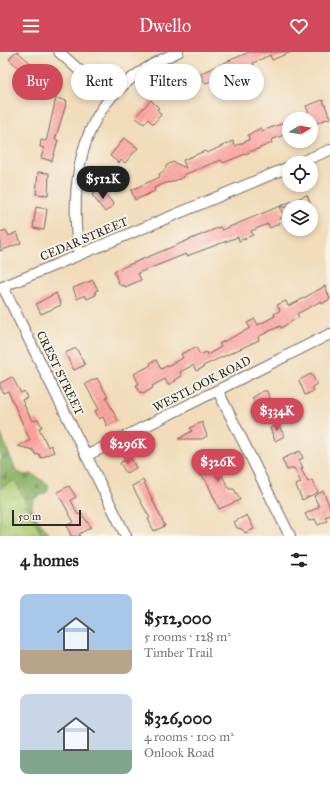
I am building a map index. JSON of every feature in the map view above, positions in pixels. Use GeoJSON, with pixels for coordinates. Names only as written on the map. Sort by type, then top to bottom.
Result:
{"type":"FeatureCollection","features":[{"type":"Feature","properties":{"kind":"street"},"geometry":{"type":"LineString","coordinates":[[59,52],[72,64]]}},
{"type":"Feature","properties":{"kind":"street"},"geometry":{"type":"LineString","coordinates":[[127,82],[139,73],[178,52]]}},
{"type":"Feature","properties":{"kind":"street"},"geometry":{"type":"LineString","coordinates":[[79,255],[75,206],[78,173],[94,125],[109,100]]}},
{"type":"Feature","properties":{"kind":"street"},"geometry":{"type":"LineString","coordinates":[[315,156],[330,150]]}},
{"type":"Feature","properties":{"kind":"street","name":"CEDAR STREET"},"geometry":{"type":"LineString","coordinates":[[1,288],[282,170]]}},
{"type":"Feature","properties":{"kind":"street","name":"CREST STREET"},"geometry":{"type":"LineString","coordinates":[[1,288],[126,536]]}},
{"type":"Feature","properties":{"kind":"street","name":"WESTLOOK ROAD"},"geometry":{"type":"LineString","coordinates":[[86,456],[330,334]]}},
{"type":"Feature","properties":{"kind":"street"},"geometry":{"type":"LineString","coordinates":[[218,391],[290,536]]}},
{"type":"Feature","properties":{"kind":"green space"},"geometry":{"type":"Polygon","coordinates":[[[0,432],[16,471],[24,475],[32,474],[49,485],[47,492],[35,498],[32,503],[32,507],[36,517],[50,536],[0,536],[0,432]]]}},
{"type":"Feature","properties":{"kind":"green space"},"geometry":{"type":"Polygon","coordinates":[[[15,480],[42,536],[0,536],[0,488],[15,480]]]}},
{"type":"Feature","properties":{"kind":"building"},"geometry":{"type":"Polygon","coordinates":[[[15,52],[18,52],[32,64],[14,64],[9,59],[15,52]]]}},
{"type":"Feature","properties":{"kind":"building"},"geometry":{"type":"Polygon","coordinates":[[[249,52],[291,52],[272,60],[270,55],[253,64],[222,64],[249,52]]]}},
{"type":"Feature","properties":{"kind":"building"},"geometry":{"type":"Polygon","coordinates":[[[209,70],[209,82],[205,83],[201,73],[209,70]]]}},
{"type":"Feature","properties":{"kind":"building"},"geometry":{"type":"Polygon","coordinates":[[[56,100],[67,101],[55,140],[58,140],[52,161],[41,158],[44,148],[40,147],[41,140],[46,141],[56,100]]]}},
{"type":"Feature","properties":{"kind":"building"},"geometry":{"type":"Polygon","coordinates":[[[151,100],[159,108],[157,109],[161,115],[153,124],[148,119],[144,124],[135,117],[151,100]]]}},
{"type":"Feature","properties":{"kind":"building"},"geometry":{"type":"Polygon","coordinates":[[[323,100],[330,118],[318,122],[318,112],[308,112],[306,106],[323,100]]]}},
{"type":"Feature","properties":{"kind":"building"},"geometry":{"type":"Polygon","coordinates":[[[282,124],[282,136],[271,140],[272,143],[223,163],[221,160],[183,175],[184,177],[154,188],[155,191],[135,200],[131,190],[160,177],[159,174],[164,171],[167,165],[173,162],[186,168],[183,160],[205,151],[207,153],[233,141],[235,146],[249,140],[248,135],[261,128],[262,131],[282,124]]]}},
{"type":"Feature","properties":{"kind":"building"},"geometry":{"type":"Polygon","coordinates":[[[124,138],[138,148],[125,163],[121,160],[119,163],[110,156],[124,138]]]}},
{"type":"Feature","properties":{"kind":"building"},"geometry":{"type":"Polygon","coordinates":[[[38,172],[49,173],[48,195],[36,194],[38,172]]]}},
{"type":"Feature","properties":{"kind":"building"},"geometry":{"type":"Polygon","coordinates":[[[101,188],[114,205],[105,212],[92,195],[101,188]]]}},
{"type":"Feature","properties":{"kind":"building"},"geometry":{"type":"Polygon","coordinates":[[[307,195],[309,200],[295,200],[307,195]]]}},
{"type":"Feature","properties":{"kind":"building"},"geometry":{"type":"Polygon","coordinates":[[[282,205],[282,207],[280,207],[282,218],[279,219],[280,223],[270,228],[268,224],[251,231],[253,235],[239,241],[238,237],[187,256],[186,254],[138,273],[141,280],[125,287],[124,285],[121,286],[118,282],[114,271],[220,227],[222,230],[282,205]]]}},
{"type":"Feature","properties":{"kind":"building"},"geometry":{"type":"Polygon","coordinates":[[[36,207],[47,209],[44,230],[33,228],[36,207]]]}},
{"type":"Feature","properties":{"kind":"building"},"geometry":{"type":"Polygon","coordinates":[[[6,230],[9,236],[17,232],[21,243],[0,251],[0,232],[6,230]]]}},
{"type":"Feature","properties":{"kind":"building"},"geometry":{"type":"Polygon","coordinates":[[[93,280],[98,290],[95,291],[96,295],[87,299],[85,295],[77,299],[73,288],[93,280]]]}},
{"type":"Feature","properties":{"kind":"building"},"geometry":{"type":"Polygon","coordinates":[[[325,286],[330,299],[322,304],[321,301],[297,314],[299,317],[281,328],[280,326],[258,337],[259,340],[203,366],[204,367],[196,371],[193,365],[180,372],[182,376],[168,385],[165,379],[152,386],[153,388],[143,394],[142,392],[140,393],[136,385],[139,384],[134,374],[151,365],[150,363],[156,360],[161,369],[183,358],[181,354],[196,347],[200,355],[206,352],[207,355],[221,347],[219,344],[250,328],[247,323],[255,319],[258,325],[275,316],[274,314],[280,310],[277,305],[286,301],[288,306],[325,286]]]}},
{"type":"Feature","properties":{"kind":"building"},"geometry":{"type":"Polygon","coordinates":[[[56,293],[61,305],[41,314],[36,304],[56,293]]]}},
{"type":"Feature","properties":{"kind":"building"},"geometry":{"type":"Polygon","coordinates":[[[76,348],[85,365],[74,370],[65,353],[76,348]]]}},
{"type":"Feature","properties":{"kind":"building"},"geometry":{"type":"Polygon","coordinates":[[[311,374],[317,384],[312,387],[314,391],[305,395],[299,380],[311,374]]]}},
{"type":"Feature","properties":{"kind":"building"},"geometry":{"type":"Polygon","coordinates":[[[12,377],[21,393],[24,391],[27,398],[22,400],[29,415],[33,421],[38,419],[42,427],[39,428],[48,447],[51,445],[54,452],[41,458],[39,454],[36,455],[33,450],[18,446],[30,440],[8,391],[3,393],[0,386],[0,383],[12,377]]]}},
{"type":"Feature","properties":{"kind":"building"},"geometry":{"type":"Polygon","coordinates":[[[97,378],[108,397],[106,397],[118,421],[107,426],[103,417],[99,419],[95,411],[99,409],[85,384],[97,378]]]}},
{"type":"Feature","properties":{"kind":"building"},"geometry":{"type":"Polygon","coordinates":[[[263,391],[267,391],[272,404],[260,410],[252,398],[263,391]]]}},
{"type":"Feature","properties":{"kind":"building"},"geometry":{"type":"Polygon","coordinates":[[[202,422],[207,436],[202,439],[178,439],[192,431],[190,428],[202,422]]]}},
{"type":"Feature","properties":{"kind":"building"},"geometry":{"type":"Polygon","coordinates":[[[278,424],[284,435],[275,441],[270,428],[278,424]]]}},
{"type":"Feature","properties":{"kind":"building"},"geometry":{"type":"Polygon","coordinates":[[[300,451],[303,458],[299,460],[303,468],[301,469],[308,482],[312,480],[318,492],[302,500],[296,485],[301,483],[294,468],[287,470],[282,459],[300,451]]]}},
{"type":"Feature","properties":{"kind":"building"},"geometry":{"type":"Polygon","coordinates":[[[130,457],[136,468],[126,473],[120,463],[130,457]]]}},
{"type":"Feature","properties":{"kind":"building"},"geometry":{"type":"Polygon","coordinates":[[[218,457],[224,469],[220,471],[229,489],[234,489],[240,500],[219,509],[207,482],[199,473],[203,462],[206,463],[218,457]]]}},
{"type":"Feature","properties":{"kind":"building"},"geometry":{"type":"Polygon","coordinates":[[[143,480],[165,526],[154,531],[148,519],[150,518],[132,486],[143,480]]]}},
{"type":"Feature","properties":{"kind":"building"},"geometry":{"type":"Polygon","coordinates":[[[69,486],[76,497],[71,500],[78,515],[81,513],[91,527],[79,534],[80,536],[71,536],[67,525],[74,522],[57,492],[69,486]]]}},
{"type":"Feature","properties":{"kind":"building"},"geometry":{"type":"Polygon","coordinates":[[[323,491],[330,507],[330,515],[325,517],[327,521],[318,525],[315,519],[309,521],[305,514],[319,507],[314,496],[323,491]]]}},
{"type":"Feature","properties":{"kind":"building"},"geometry":{"type":"Polygon","coordinates":[[[247,515],[254,529],[245,533],[242,529],[237,528],[234,522],[247,515]]]}}]}
